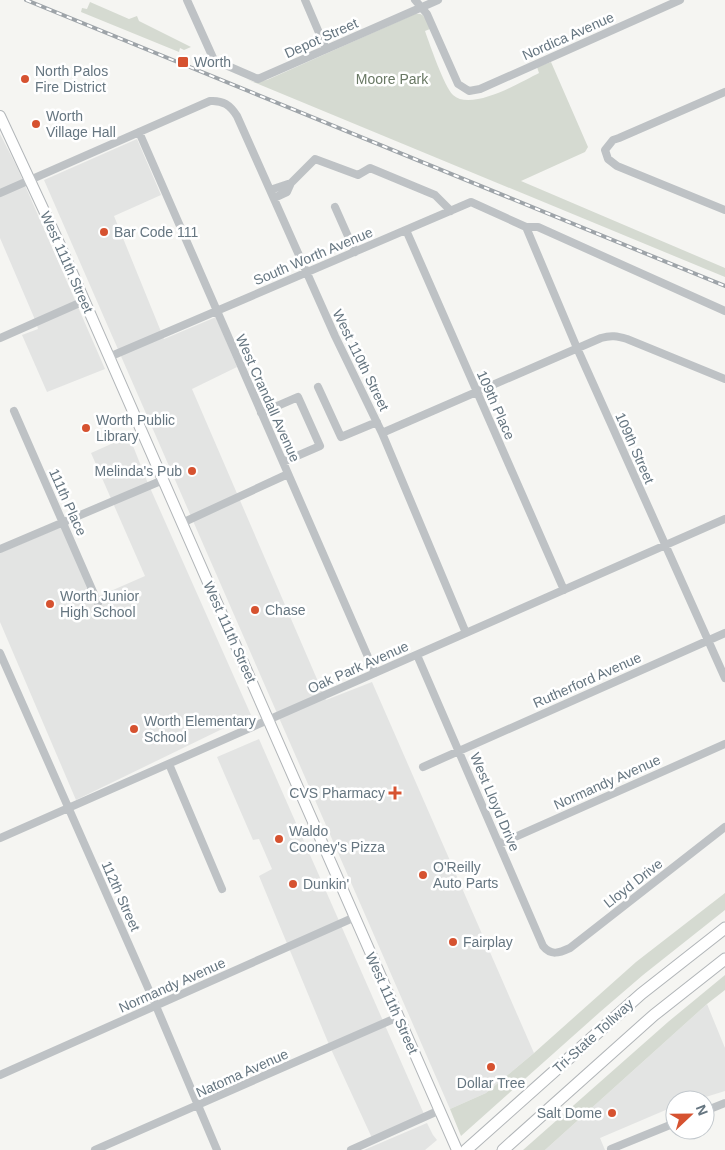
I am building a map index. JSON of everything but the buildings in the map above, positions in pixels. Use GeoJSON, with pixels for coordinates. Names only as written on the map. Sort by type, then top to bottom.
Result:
{"type":"FeatureCollection","features":[{"type":"Feature","properties":{"kind":"highway","name":"Tri-State Tollway"},"geometry":{"type":"LineString","coordinates":[[464,1149],[641,994],[725,928]]}},
{"type":"Feature","properties":{"kind":"highway","name":"Tri-State Tollway"},"geometry":{"type":"LineString","coordinates":[[503,1150],[654,1015],[725,959]]}},
{"type":"Feature","properties":{"kind":"main road","name":"West 111th Street"},"geometry":{"type":"LineString","coordinates":[[0,116],[109,357],[398,1017],[440,1110],[464,1149]]}},
{"type":"Feature","properties":{"kind":"street","name":"Depot Street"},"geometry":{"type":"LineString","coordinates":[[187,0],[214,60],[258,79],[438,0]]}},
{"type":"Feature","properties":{"kind":"street"},"geometry":{"type":"LineString","coordinates":[[305,0],[326,49]]}},
{"type":"Feature","properties":{"kind":"street"},"geometry":{"type":"LineString","coordinates":[[415,0],[421,7]]}},
{"type":"Feature","properties":{"kind":"street"},"geometry":{"type":"LineString","coordinates":[[656,0],[660,9]]}},
{"type":"Feature","properties":{"kind":"street","name":"Nordica Avenue"},"geometry":{"type":"LineString","coordinates":[[421,7],[427,14],[458,84],[465,90],[480,89],[680,0]]}},
{"type":"Feature","properties":{"kind":"street"},"geometry":{"type":"LineString","coordinates":[[725,92],[619,138],[608,144],[605,150],[608,159],[617,166],[725,210]]}},
{"type":"Feature","properties":{"kind":"street","name":"West 110th Street"},"geometry":{"type":"LineString","coordinates":[[139,132],[210,101],[224,102],[230,106],[237,116],[335,336],[377,422],[466,633]]}},
{"type":"Feature","properties":{"kind":"street"},"geometry":{"type":"LineString","coordinates":[[0,194],[139,132]]}},
{"type":"Feature","properties":{"kind":"street","name":"West Crandall Avenue"},"geometry":{"type":"LineString","coordinates":[[139,132],[375,673]]}},
{"type":"Feature","properties":{"kind":"street"},"geometry":{"type":"LineString","coordinates":[[270,190],[290,183],[315,159],[358,175],[370,168],[435,195],[451,210]]}},
{"type":"Feature","properties":{"kind":"street"},"geometry":{"type":"LineString","coordinates":[[274,198],[287,192],[290,183]]}},
{"type":"Feature","properties":{"kind":"street","name":"South Worth Avenue"},"geometry":{"type":"LineString","coordinates":[[109,357],[471,202],[526,226],[538,227],[725,310]]}},
{"type":"Feature","properties":{"kind":"street"},"geometry":{"type":"LineString","coordinates":[[335,207],[355,252]]}},
{"type":"Feature","properties":{"kind":"street","name":"109th Street"},"geometry":{"type":"LineString","coordinates":[[526,226],[577,348],[725,678]]}},
{"type":"Feature","properties":{"kind":"street","name":"109th Place"},"geometry":{"type":"LineString","coordinates":[[406,230],[564,590]]}},
{"type":"Feature","properties":{"kind":"street"},"geometry":{"type":"LineString","coordinates":[[0,338],[84,301]]}},
{"type":"Feature","properties":{"kind":"street"},"geometry":{"type":"LineString","coordinates":[[382,434],[577,348],[601,338],[617,335],[725,379]]}},
{"type":"Feature","properties":{"kind":"street"},"geometry":{"type":"LineString","coordinates":[[318,387],[341,438],[377,422]]}},
{"type":"Feature","properties":{"kind":"street"},"geometry":{"type":"LineString","coordinates":[[261,412],[298,396],[320,446],[283,462]]}},
{"type":"Feature","properties":{"kind":"street","name":"111th Place"},"geometry":{"type":"LineString","coordinates":[[14,410],[98,603]]}},
{"type":"Feature","properties":{"kind":"street"},"geometry":{"type":"LineString","coordinates":[[182,523],[288,474]]}},
{"type":"Feature","properties":{"kind":"street"},"geometry":{"type":"LineString","coordinates":[[0,549],[163,480]]}},
{"type":"Feature","properties":{"kind":"street","name":"Oak Park Avenue"},"geometry":{"type":"LineString","coordinates":[[0,838],[725,519]]}},
{"type":"Feature","properties":{"kind":"street","name":"Rutherford Avenue"},"geometry":{"type":"LineString","coordinates":[[423,767],[725,633]]}},
{"type":"Feature","properties":{"kind":"street","name":"112th Street"},"geometry":{"type":"LineString","coordinates":[[0,653],[156,1006],[217,1150]]}},
{"type":"Feature","properties":{"kind":"street","name":"West Lloyd Drive"},"geometry":{"type":"LineString","coordinates":[[417,655],[542,946],[547,951],[554,953]]}},
{"type":"Feature","properties":{"kind":"street","name":"Normandy Avenue"},"geometry":{"type":"LineString","coordinates":[[499,844],[725,744]]}},
{"type":"Feature","properties":{"kind":"street"},"geometry":{"type":"LineString","coordinates":[[169,764],[222,889]]}},
{"type":"Feature","properties":{"kind":"street","name":"Lloyd Drive"},"geometry":{"type":"LineString","coordinates":[[554,953],[570,948],[725,827]]}},
{"type":"Feature","properties":{"kind":"street","name":"Normandy Avenue"},"geometry":{"type":"LineString","coordinates":[[0,1074],[355,917]]}},
{"type":"Feature","properties":{"kind":"street","name":"Natoma Avenue"},"geometry":{"type":"LineString","coordinates":[[94,1150],[398,1017]]}},
{"type":"Feature","properties":{"kind":"street"},"geometry":{"type":"LineString","coordinates":[[351,1150],[440,1110]]}},
{"type":"Feature","properties":{"kind":"street"},"geometry":{"type":"LineString","coordinates":[[611,1149],[665,1127]]}},
{"type":"Feature","properties":{"kind":"shaded area"},"geometry":{"type":"Polygon","coordinates":[[[0,134],[17,167],[105,369],[47,392],[22,335],[38,329],[36,322],[0,238],[0,134]]]}},
{"type":"Feature","properties":{"kind":"shaded area"},"geometry":{"type":"Polygon","coordinates":[[[137,139],[161,195],[114,216],[164,339],[216,317],[237,367],[192,389],[326,700],[372,682],[534,1053],[486,1093],[450,1109],[44,180],[137,139]]]}},
{"type":"Feature","properties":{"kind":"shaded area"},"geometry":{"type":"Polygon","coordinates":[[[129,436],[147,481],[251,715],[76,800],[0,622],[0,553],[66,525],[97,597],[145,576],[91,453],[129,436]]]}},
{"type":"Feature","properties":{"kind":"shaded area"},"geometry":{"type":"Polygon","coordinates":[[[259,739],[424,1114],[372,1138],[330,1047],[259,876],[272,869],[259,839],[253,840],[217,757],[259,739]]]}},
{"type":"Feature","properties":{"kind":"shaded area"},"geometry":{"type":"Polygon","coordinates":[[[707,1004],[725,1048],[725,1091],[715,1094],[715,1090],[665,1090],[665,1110],[600,1138],[605,1150],[545,1150],[707,1004]]]}},
{"type":"Feature","properties":{"kind":"shaded area"},"geometry":{"type":"Polygon","coordinates":[[[427,1123],[437,1140],[425,1150],[364,1150],[427,1123]]]}},
{"type":"Feature","properties":{"kind":"green space"},"geometry":{"type":"Polygon","coordinates":[[[90,2],[129,19],[137,16],[139,21],[191,47],[184,50],[180,48],[179,52],[81,12],[82,8],[87,9],[90,2]]]}},
{"type":"Feature","properties":{"kind":"green space","name":"Moore Park"},"geometry":{"type":"Polygon","coordinates":[[[415,14],[421,14],[427,20],[430,29],[425,31],[442,74],[449,90],[453,95],[461,99],[472,100],[496,94],[539,73],[537,67],[551,62],[588,147],[585,152],[521,181],[725,268],[725,277],[246,79],[254,82],[267,80],[415,14]]]}},
{"type":"Feature","properties":{"kind":"green space"},"geometry":{"type":"Polygon","coordinates":[[[725,893],[725,910],[643,975],[461,1136],[450,1109],[486,1093],[636,962],[725,893]]]}},
{"type":"Feature","properties":{"kind":"green space"},"geometry":{"type":"Polygon","coordinates":[[[725,975],[725,990],[545,1150],[523,1150],[668,1022],[725,975]]]}},
{"type":"Feature","properties":{"kind":"railway"},"geometry":{"type":"LineString","coordinates":[[26,0],[725,286]]}},
{"type":"Feature","properties":{"kind":"place","name":"Worth"},"geometry":{"type":"Point","coordinates":[183,62]}},
{"type":"Feature","properties":{"kind":"place","name":"North Palos Fire District"},"geometry":{"type":"Point","coordinates":[25,79]}},
{"type":"Feature","properties":{"kind":"place","name":"Worth Village Hall"},"geometry":{"type":"Point","coordinates":[36,124]}},
{"type":"Feature","properties":{"kind":"place","name":"Bar Code 111"},"geometry":{"type":"Point","coordinates":[104,232]}},
{"type":"Feature","properties":{"kind":"place","name":"Worth Public Library"},"geometry":{"type":"Point","coordinates":[86,428]}},
{"type":"Feature","properties":{"kind":"place","name":"Melinda's Pub"},"geometry":{"type":"Point","coordinates":[192,471]}},
{"type":"Feature","properties":{"kind":"place","name":"Worth Junior High School"},"geometry":{"type":"Point","coordinates":[50,604]}},
{"type":"Feature","properties":{"kind":"place","name":"Chase"},"geometry":{"type":"Point","coordinates":[255,610]}},
{"type":"Feature","properties":{"kind":"place","name":"Worth Elementary School"},"geometry":{"type":"Point","coordinates":[134,729]}},
{"type":"Feature","properties":{"kind":"place","name":"CVS Pharmacy"},"geometry":{"type":"Point","coordinates":[395,793]}},
{"type":"Feature","properties":{"kind":"place","name":"Waldo Cooney's Pizza"},"geometry":{"type":"Point","coordinates":[279,839]}},
{"type":"Feature","properties":{"kind":"place","name":"O'Reilly Auto Parts"},"geometry":{"type":"Point","coordinates":[423,875]}},
{"type":"Feature","properties":{"kind":"place","name":"Dunkin'"},"geometry":{"type":"Point","coordinates":[293,884]}},
{"type":"Feature","properties":{"kind":"place","name":"Fairplay"},"geometry":{"type":"Point","coordinates":[453,942]}},
{"type":"Feature","properties":{"kind":"place","name":"Dollar Tree"},"geometry":{"type":"Point","coordinates":[491,1067]}},
{"type":"Feature","properties":{"kind":"place","name":"Salt Dome"},"geometry":{"type":"Point","coordinates":[612,1113]}}]}
